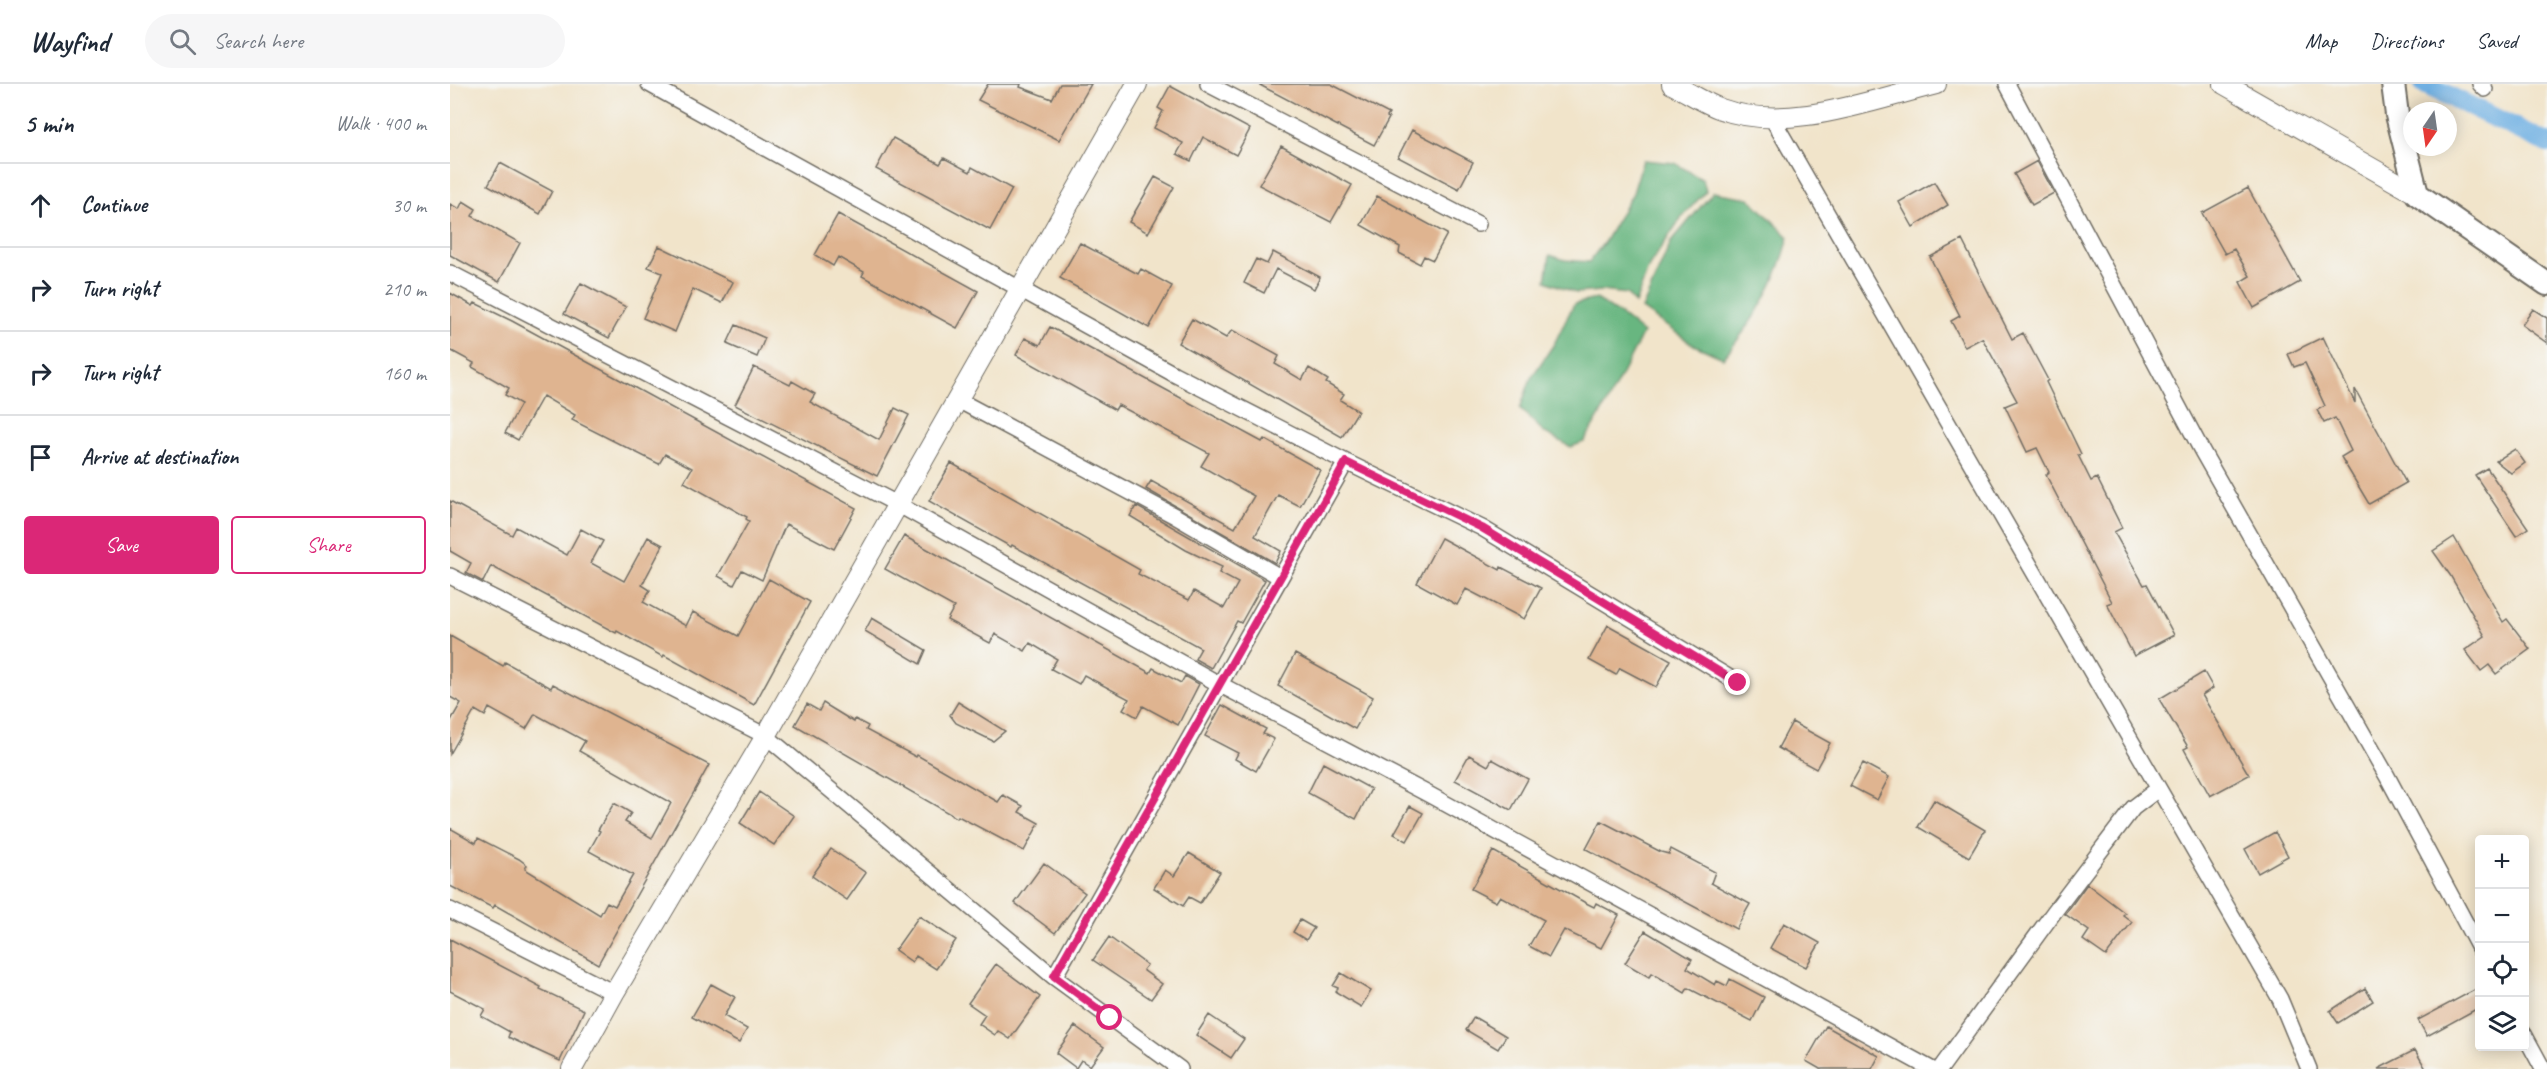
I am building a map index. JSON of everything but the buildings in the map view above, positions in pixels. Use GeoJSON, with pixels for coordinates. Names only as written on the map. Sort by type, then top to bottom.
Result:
{"type":"FeatureCollection","features":[{"type":"Feature","properties":{"kind":"main road"},"geometry":{"type":"LineString","coordinates":[[2393,84],[2397,115],[2417,194],[2547,284]]}},
{"type":"Feature","properties":{"kind":"street"},"geometry":{"type":"LineString","coordinates":[[649,84],[1174,374],[1482,528],[1738,683]]}},
{"type":"Feature","properties":{"kind":"street"},"geometry":{"type":"LineString","coordinates":[[572,1069],[899,505],[1137,84]]}},
{"type":"Feature","properties":{"kind":"street"},"geometry":{"type":"LineString","coordinates":[[1208,84],[1478,224]]}},
{"type":"Feature","properties":{"kind":"street"},"geometry":{"type":"LineString","coordinates":[[1672,84],[1721,109],[1772,118],[1823,112],[1936,84]]}},
{"type":"Feature","properties":{"kind":"street"},"geometry":{"type":"LineString","coordinates":[[2007,84],[2202,451],[2387,776],[2476,943]]}},
{"type":"Feature","properties":{"kind":"street"},"geometry":{"type":"LineString","coordinates":[[2224,84],[2417,194]]}},
{"type":"Feature","properties":{"kind":"street"},"geometry":{"type":"LineString","coordinates":[[1772,118],[2280,999],[2309,1069]]}},
{"type":"Feature","properties":{"kind":"street"},"geometry":{"type":"LineString","coordinates":[[450,273],[899,505],[1219,684],[1428,794],[1931,1069]]}},
{"type":"Feature","properties":{"kind":"street"},"geometry":{"type":"LineString","coordinates":[[958,400],[1166,511],[1280,577]]}},
{"type":"Feature","properties":{"kind":"street"},"geometry":{"type":"LineString","coordinates":[[1054,976],[1346,462]]}},
{"type":"Feature","properties":{"kind":"street"},"geometry":{"type":"LineString","coordinates":[[450,576],[766,736],[1054,976],[1180,1069]]}},
{"type":"Feature","properties":{"kind":"street"},"geometry":{"type":"LineString","coordinates":[[1940,1069],[2133,808],[2158,789]]}},
{"type":"Feature","properties":{"kind":"street"},"geometry":{"type":"LineString","coordinates":[[450,910],[614,993]]}},
{"type":"Feature","properties":{"kind":"street"},"geometry":{"type":"LineString","coordinates":[[2529,1043],[2543,1069]]}},
{"type":"Feature","properties":{"kind":"green space"},"geometry":{"type":"Polygon","coordinates":[[[1643,160],[1675,163],[1703,180],[1706,191],[1681,218],[1649,266],[1635,304],[1627,294],[1602,291],[1576,293],[1546,281],[1550,255],[1565,260],[1589,262],[1605,241],[1633,193],[1643,160]]]}},
{"type":"Feature","properties":{"kind":"green space"},"geometry":{"type":"Polygon","coordinates":[[[1713,192],[1749,198],[1789,237],[1778,270],[1763,301],[1723,358],[1694,345],[1642,309],[1671,242],[1713,192]]]}},
{"type":"Feature","properties":{"kind":"green space"},"geometry":{"type":"Polygon","coordinates":[[[1596,299],[1643,333],[1584,442],[1571,447],[1545,433],[1520,409],[1531,378],[1554,344],[1574,304],[1596,299]]]}},
{"type":"Feature","properties":{"kind":"waterway"},"geometry":{"type":"LineString","coordinates":[[2424,84],[2547,143]]}},
{"type":"Feature","properties":{"kind":"route"},"geometry":{"type":"LineString","coordinates":[[1110,1018],[1054,976],[1346,462],[1482,528],[1738,683]]}}]}
